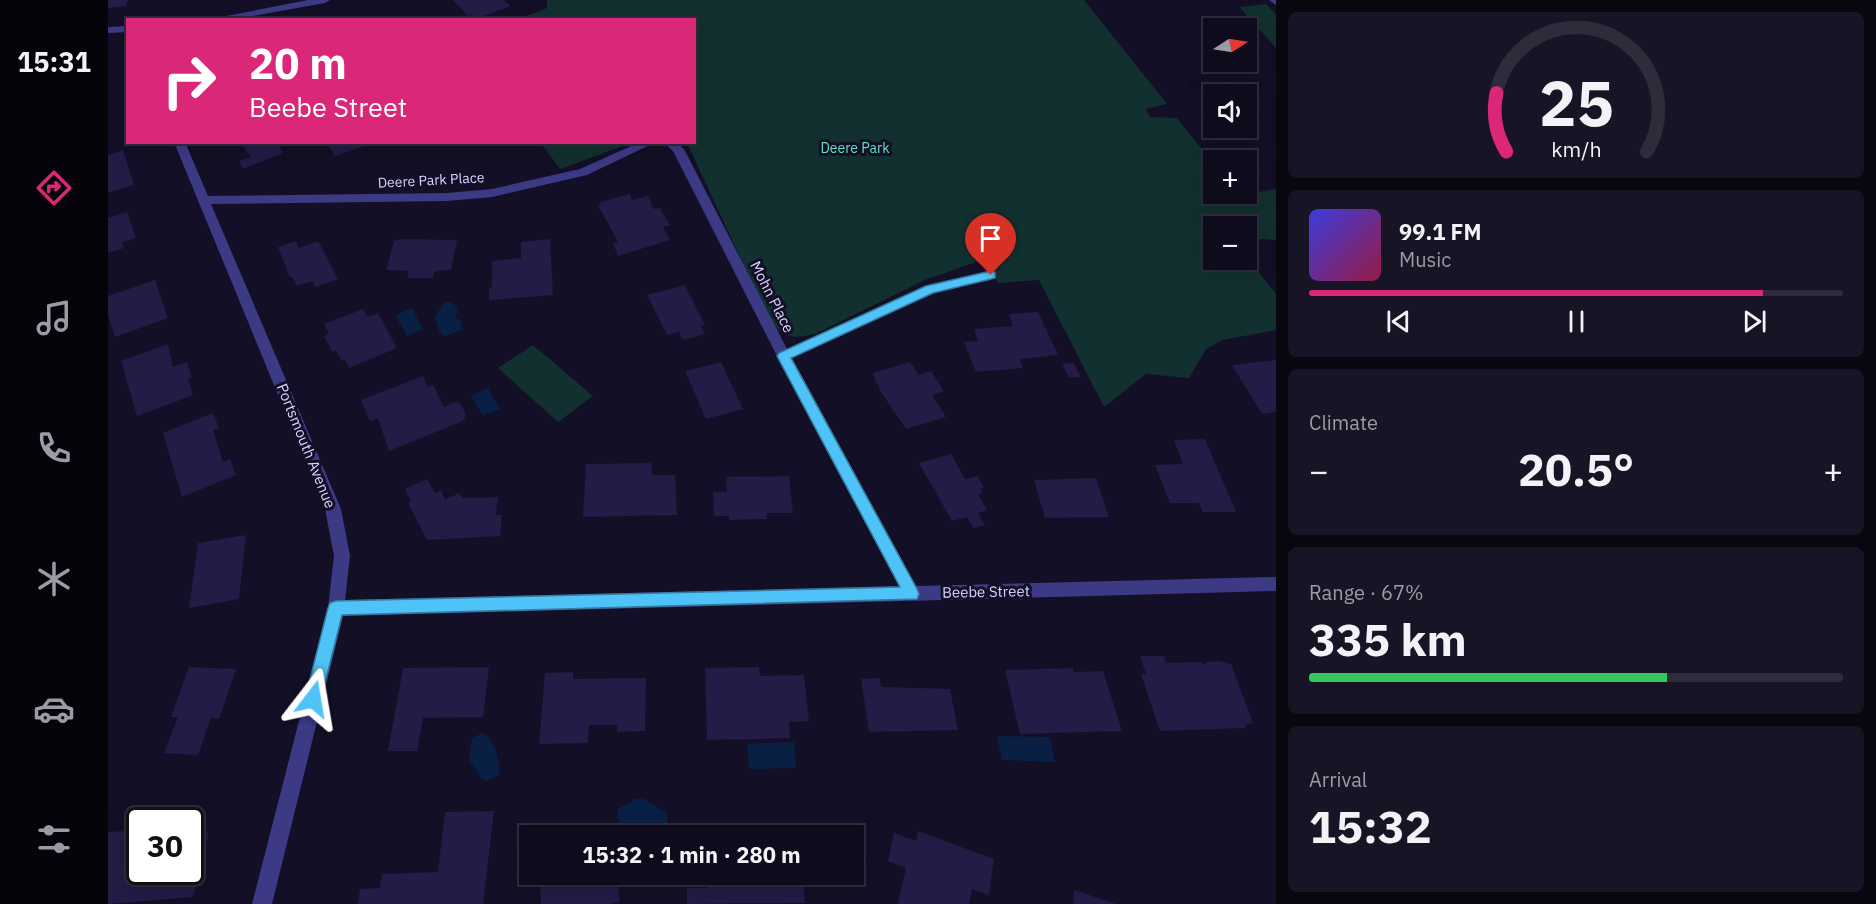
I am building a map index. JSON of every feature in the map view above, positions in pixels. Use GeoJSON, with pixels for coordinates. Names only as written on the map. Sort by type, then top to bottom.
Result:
{"type":"FeatureCollection","features":[{"type":"Feature","properties":{"kind":"street"},"geometry":{"type":"LineString","coordinates":[[222,18],[325,0]]}},
{"type":"Feature","properties":{"kind":"street"},"geometry":{"type":"LineString","coordinates":[[108,30],[126,28]]}},
{"type":"Feature","properties":{"kind":"street","name":"Portsmouth Avenue"},"geometry":{"type":"LineString","coordinates":[[180,144],[333,509],[342,556],[336,608],[262,904]]}},
{"type":"Feature","properties":{"kind":"street","name":"Deere Park Place"},"geometry":{"type":"LineString","coordinates":[[203,200],[447,197],[492,192],[537,184],[583,172],[646,144]]}},
{"type":"Feature","properties":{"kind":"street","name":"Mohn Place"},"geometry":{"type":"LineString","coordinates":[[670,144],[678,149],[783,356],[912,594]]}},
{"type":"Feature","properties":{"kind":"street"},"geometry":{"type":"LineString","coordinates":[[783,356],[930,289],[991,275]]}},
{"type":"Feature","properties":{"kind":"street","name":"Beebe Street"},"geometry":{"type":"LineString","coordinates":[[336,608],[1276,584]]}},
{"type":"Feature","properties":{"kind":"green space","name":"Deere Park"},"geometry":{"type":"Polygon","coordinates":[[[547,0],[1084,0],[1167,104],[1145,109],[1150,117],[1177,118],[1203,150],[1203,204],[1257,204],[1257,192],[1276,189],[1276,240],[1257,239],[1257,216],[1203,216],[1203,270],[1257,270],[1276,294],[1276,330],[1223,340],[1206,349],[1189,378],[1146,374],[1104,407],[1039,280],[998,283],[985,259],[927,279],[815,334],[799,337],[787,336],[778,330],[768,317],[687,144],[696,144],[696,18],[522,18],[547,8],[547,0]]]}},
{"type":"Feature","properties":{"kind":"green space"},"geometry":{"type":"Polygon","coordinates":[[[1266,4],[1276,15],[1276,48],[1257,27],[1257,18],[1249,18],[1239,7],[1266,4]]]}},
{"type":"Feature","properties":{"kind":"green space"},"geometry":{"type":"Polygon","coordinates":[[[542,144],[628,144],[560,169],[542,144]]]}},
{"type":"Feature","properties":{"kind":"green space"},"geometry":{"type":"Polygon","coordinates":[[[533,345],[593,396],[558,422],[498,368],[533,345]]]}},
{"type":"Feature","properties":{"kind":"water"},"geometry":{"type":"Polygon","coordinates":[[[450,301],[458,308],[455,318],[461,320],[461,330],[445,336],[440,333],[435,318],[442,304],[450,301]]]}},
{"type":"Feature","properties":{"kind":"water"},"geometry":{"type":"Polygon","coordinates":[[[412,308],[423,329],[407,336],[395,315],[412,308]]]}},
{"type":"Feature","properties":{"kind":"water"},"geometry":{"type":"Polygon","coordinates":[[[488,388],[500,409],[483,416],[471,396],[488,388]]]}},
{"type":"Feature","properties":{"kind":"water"},"geometry":{"type":"Polygon","coordinates":[[[482,733],[493,745],[499,764],[498,775],[488,781],[482,779],[469,760],[472,738],[482,733]]]}},
{"type":"Feature","properties":{"kind":"water"},"geometry":{"type":"Polygon","coordinates":[[[997,736],[1050,737],[1055,762],[1002,760],[997,736]]]}},
{"type":"Feature","properties":{"kind":"water"},"geometry":{"type":"Polygon","coordinates":[[[794,742],[796,768],[749,769],[747,744],[794,742]]]}},
{"type":"Feature","properties":{"kind":"water"},"geometry":{"type":"Polygon","coordinates":[[[636,799],[644,799],[667,813],[668,822],[666,825],[620,823],[617,816],[618,809],[636,799]]]}},
{"type":"Feature","properties":{"kind":"building"},"geometry":{"type":"Polygon","coordinates":[[[108,0],[128,0],[126,6],[108,8],[108,0]]]}},
{"type":"Feature","properties":{"kind":"building"},"geometry":{"type":"Polygon","coordinates":[[[453,0],[504,0],[511,6],[479,18],[468,16],[453,0]]]}},
{"type":"Feature","properties":{"kind":"building"},"geometry":{"type":"Polygon","coordinates":[[[241,144],[278,144],[283,153],[243,169],[239,161],[251,157],[241,144]]]}},
{"type":"Feature","properties":{"kind":"building"},"geometry":{"type":"Polygon","coordinates":[[[327,144],[370,144],[335,156],[327,144]]]}},
{"type":"Feature","properties":{"kind":"building"},"geometry":{"type":"Polygon","coordinates":[[[123,150],[134,185],[108,193],[108,155],[123,150]]]}},
{"type":"Feature","properties":{"kind":"building"},"geometry":{"type":"Polygon","coordinates":[[[630,194],[632,200],[648,196],[654,209],[660,208],[670,225],[663,227],[670,240],[618,256],[613,244],[618,242],[598,205],[601,204],[600,202],[630,194]]]}},
{"type":"Feature","properties":{"kind":"building"},"geometry":{"type":"Polygon","coordinates":[[[127,212],[136,238],[122,242],[124,248],[108,253],[108,218],[127,212]]]}},
{"type":"Feature","properties":{"kind":"building"},"geometry":{"type":"Polygon","coordinates":[[[403,239],[457,240],[451,270],[435,271],[433,278],[407,278],[409,271],[386,270],[394,241],[403,239]]]}},
{"type":"Feature","properties":{"kind":"building"},"geometry":{"type":"Polygon","coordinates":[[[550,239],[553,295],[489,300],[489,288],[492,287],[492,261],[521,258],[521,242],[550,239]]]}},
{"type":"Feature","properties":{"kind":"building"},"geometry":{"type":"Polygon","coordinates":[[[296,241],[299,248],[318,241],[338,279],[316,287],[312,281],[297,286],[292,277],[290,278],[278,247],[296,241]]]}},
{"type":"Feature","properties":{"kind":"building"},"geometry":{"type":"Polygon","coordinates":[[[155,280],[168,318],[115,337],[108,315],[108,296],[155,280]]]}},
{"type":"Feature","properties":{"kind":"building"},"geometry":{"type":"Polygon","coordinates":[[[685,285],[705,325],[701,326],[705,334],[683,340],[679,332],[667,335],[647,295],[685,285]]]}},
{"type":"Feature","properties":{"kind":"building"},"geometry":{"type":"Polygon","coordinates":[[[363,309],[368,317],[378,313],[397,348],[349,368],[345,359],[342,361],[336,350],[332,352],[324,336],[329,334],[324,324],[363,309]]]}},
{"type":"Feature","properties":{"kind":"building"},"geometry":{"type":"Polygon","coordinates":[[[1038,312],[1058,355],[1019,359],[1023,368],[976,372],[964,342],[978,341],[974,329],[1013,326],[1009,314],[1038,312]]]}},
{"type":"Feature","properties":{"kind":"building"},"geometry":{"type":"Polygon","coordinates":[[[168,344],[173,367],[187,362],[192,378],[188,379],[193,395],[137,416],[121,361],[168,344]]]}},
{"type":"Feature","properties":{"kind":"building"},"geometry":{"type":"Polygon","coordinates":[[[1276,360],[1276,412],[1262,414],[1232,365],[1276,360]]]}},
{"type":"Feature","properties":{"kind":"building"},"geometry":{"type":"Polygon","coordinates":[[[721,362],[743,409],[706,419],[685,371],[721,362]]]}},
{"type":"Feature","properties":{"kind":"building"},"geometry":{"type":"Polygon","coordinates":[[[910,362],[919,375],[931,371],[944,391],[932,395],[946,417],[906,429],[881,392],[872,373],[910,362]]]}},
{"type":"Feature","properties":{"kind":"building"},"geometry":{"type":"Polygon","coordinates":[[[1074,363],[1081,377],[1069,378],[1062,364],[1074,363]]]}},
{"type":"Feature","properties":{"kind":"building"},"geometry":{"type":"Polygon","coordinates":[[[423,376],[428,387],[433,385],[444,407],[455,402],[461,404],[466,415],[463,421],[389,451],[378,418],[370,421],[361,400],[423,376]]]}},
{"type":"Feature","properties":{"kind":"building"},"geometry":{"type":"Polygon","coordinates":[[[213,413],[219,428],[213,430],[223,462],[230,459],[236,475],[182,497],[163,433],[213,413]]]}},
{"type":"Feature","properties":{"kind":"building"},"geometry":{"type":"Polygon","coordinates":[[[1205,439],[1236,512],[1203,512],[1199,503],[1170,503],[1155,465],[1183,464],[1174,440],[1205,439]]]}},
{"type":"Feature","properties":{"kind":"building"},"geometry":{"type":"Polygon","coordinates":[[[951,454],[965,479],[977,476],[984,487],[980,489],[983,493],[978,494],[987,510],[978,513],[985,525],[973,528],[967,517],[952,521],[919,463],[951,454]]]}},
{"type":"Feature","properties":{"kind":"building"},"geometry":{"type":"Polygon","coordinates":[[[651,463],[652,475],[675,475],[677,515],[583,517],[586,464],[651,463]]]}},
{"type":"Feature","properties":{"kind":"building"},"geometry":{"type":"Polygon","coordinates":[[[789,476],[793,513],[767,513],[767,519],[729,520],[729,516],[714,516],[713,492],[727,492],[726,477],[789,476]]]}},
{"type":"Feature","properties":{"kind":"building"},"geometry":{"type":"Polygon","coordinates":[[[1096,478],[1109,517],[1045,518],[1034,480],[1096,478]]]}},
{"type":"Feature","properties":{"kind":"building"},"geometry":{"type":"Polygon","coordinates":[[[427,479],[435,493],[441,490],[445,500],[459,493],[462,498],[498,497],[496,515],[502,515],[500,536],[427,540],[408,503],[411,502],[405,489],[427,479]]]}},
{"type":"Feature","properties":{"kind":"building"},"geometry":{"type":"Polygon","coordinates":[[[246,535],[239,599],[189,608],[198,543],[246,535]]]}},
{"type":"Feature","properties":{"kind":"building"},"geometry":{"type":"Polygon","coordinates":[[[1140,656],[1164,656],[1166,663],[1202,662],[1203,665],[1218,661],[1231,664],[1253,723],[1245,724],[1246,728],[1160,731],[1141,674],[1146,674],[1140,656]]]}},
{"type":"Feature","properties":{"kind":"building"},"geometry":{"type":"Polygon","coordinates":[[[189,667],[236,669],[219,719],[211,718],[198,755],[164,753],[178,717],[171,717],[189,667]]]}},
{"type":"Feature","properties":{"kind":"building"},"geometry":{"type":"Polygon","coordinates":[[[489,667],[483,717],[423,718],[417,751],[388,751],[403,668],[489,667]]]}},
{"type":"Feature","properties":{"kind":"building"},"geometry":{"type":"Polygon","coordinates":[[[759,667],[760,676],[804,675],[809,721],[789,722],[790,738],[707,740],[705,668],[759,667]]]}},
{"type":"Feature","properties":{"kind":"building"},"geometry":{"type":"Polygon","coordinates":[[[1073,668],[1074,672],[1103,671],[1122,731],[1020,734],[1005,670],[1073,668]]]}},
{"type":"Feature","properties":{"kind":"building"},"geometry":{"type":"Polygon","coordinates":[[[573,672],[573,679],[646,678],[645,731],[617,732],[617,725],[589,725],[588,743],[539,744],[545,673],[573,672]]]}},
{"type":"Feature","properties":{"kind":"building"},"geometry":{"type":"Polygon","coordinates":[[[879,678],[881,687],[950,689],[958,730],[869,732],[861,679],[879,678]]]}},
{"type":"Feature","properties":{"kind":"building"},"geometry":{"type":"Polygon","coordinates":[[[494,811],[483,904],[358,904],[360,889],[380,888],[382,874],[438,872],[445,812],[494,811]]]}},
{"type":"Feature","properties":{"kind":"building"},"geometry":{"type":"Polygon","coordinates":[[[126,831],[126,885],[196,885],[193,897],[108,904],[108,832],[126,831]]]}},
{"type":"Feature","properties":{"kind":"building"},"geometry":{"type":"Polygon","coordinates":[[[918,831],[994,859],[989,895],[972,889],[969,904],[898,904],[906,868],[888,861],[894,833],[916,841],[918,831]]]}},
{"type":"Feature","properties":{"kind":"building"},"geometry":{"type":"Polygon","coordinates":[[[204,832],[209,832],[204,852],[204,832]]]}},
{"type":"Feature","properties":{"kind":"building"},"geometry":{"type":"Polygon","coordinates":[[[540,885],[618,885],[620,901],[611,904],[541,904],[540,885]]]}},
{"type":"Feature","properties":{"kind":"building"},"geometry":{"type":"Polygon","coordinates":[[[707,885],[804,885],[805,903],[687,904],[687,888],[707,888],[707,885]]]}},
{"type":"Feature","properties":{"kind":"building"},"geometry":{"type":"Polygon","coordinates":[[[1074,890],[1116,904],[1073,904],[1074,890]]]}},
{"type":"Feature","properties":{"kind":"route"},"geometry":{"type":"LineString","coordinates":[[313,699],[336,608],[912,594],[783,356],[930,289],[991,275]]}}]}
